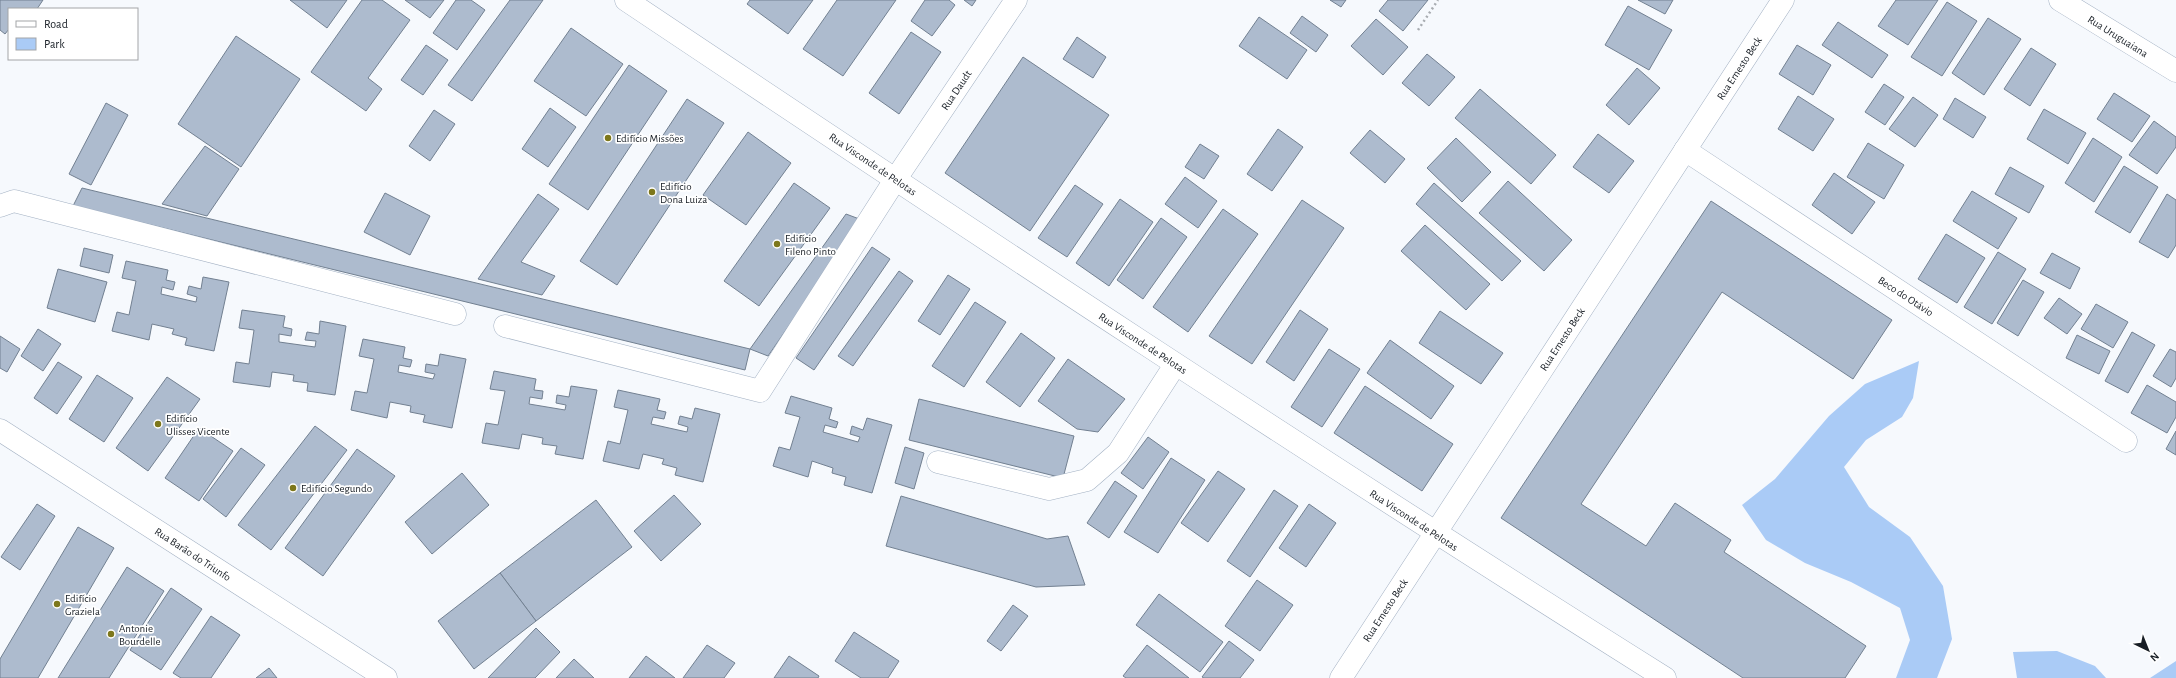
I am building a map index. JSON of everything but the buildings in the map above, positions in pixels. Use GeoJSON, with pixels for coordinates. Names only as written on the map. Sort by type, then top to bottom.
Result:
{"type":"FeatureCollection","features":[{"type":"Feature","properties":{"kind":"street","name":"Rua Visconde de Pelotas"},"geometry":{"type":"LineString","coordinates":[[626,0],[895,180],[1176,365],[1435,534],[1665,678]]}},
{"type":"Feature","properties":{"kind":"street","name":"Rua Daudt"},"geometry":{"type":"LineString","coordinates":[[505,326],[760,391],[895,180],[1016,0]]}},
{"type":"Feature","properties":{"kind":"street","name":"Rua Ernesto Beck"},"geometry":{"type":"LineString","coordinates":[[1341,678],[1783,0]]}},
{"type":"Feature","properties":{"kind":"street","name":"Rua Uruguaiana"},"geometry":{"type":"LineString","coordinates":[[2060,0],[2176,71]]}},
{"type":"Feature","properties":{"kind":"street","name":"Beco do Otávio"},"geometry":{"type":"LineString","coordinates":[[1685,150],[2126,441]]}},
{"type":"Feature","properties":{"kind":"street"},"geometry":{"type":"LineString","coordinates":[[0,206],[14,201],[455,314]]}},
{"type":"Feature","properties":{"kind":"street"},"geometry":{"type":"LineString","coordinates":[[938,462],[1048,489],[1087,480],[1118,453],[1176,365]]}},
{"type":"Feature","properties":{"kind":"street","name":"Rua Barão do Triunfo"},"geometry":{"type":"LineString","coordinates":[[0,430],[386,678]]}},
{"type":"Feature","properties":{"kind":"path"},"geometry":{"type":"LineString","coordinates":[[1418,30],[1438,0]]}},
{"type":"Feature","properties":{"kind":"green space"},"geometry":{"type":"Polygon","coordinates":[[[1919,361],[1913,398],[1902,417],[1866,440],[1844,467],[1869,507],[1910,537],[1943,586],[1952,639],[1937,678],[1896,678],[1910,640],[1900,608],[1851,582],[1805,563],[1766,540],[1742,505],[1775,479],[1829,416],[1865,384],[1919,361]]]}},
{"type":"Feature","properties":{"kind":"green space"},"geometry":{"type":"Polygon","coordinates":[[[2057,651],[2095,666],[2106,678],[2017,678],[2013,652],[2057,651]]]}},
{"type":"Feature","properties":{"kind":"green space"},"geometry":{"type":"Polygon","coordinates":[[[2176,661],[2176,678],[2150,678],[2176,661]]]}},
{"type":"Feature","properties":{"kind":"place","name":"Edifício Missões"},"geometry":{"type":"Point","coordinates":[608,138]}},
{"type":"Feature","properties":{"kind":"place","name":"Edifício Dona Luiza"},"geometry":{"type":"Point","coordinates":[652,192]}},
{"type":"Feature","properties":{"kind":"place","name":"Edifício Fileno Pinto"},"geometry":{"type":"Point","coordinates":[777,244]}},
{"type":"Feature","properties":{"kind":"place","name":"Edifício Ulisses Vicente"},"geometry":{"type":"Point","coordinates":[158,424]}},
{"type":"Feature","properties":{"kind":"place","name":"Edifício Segundo"},"geometry":{"type":"Point","coordinates":[293,488]}},
{"type":"Feature","properties":{"kind":"place","name":"Edifício Graziela"},"geometry":{"type":"Point","coordinates":[57,604]}},
{"type":"Feature","properties":{"kind":"place","name":"Antonie Bourdelle"},"geometry":{"type":"Point","coordinates":[111,634]}}]}
